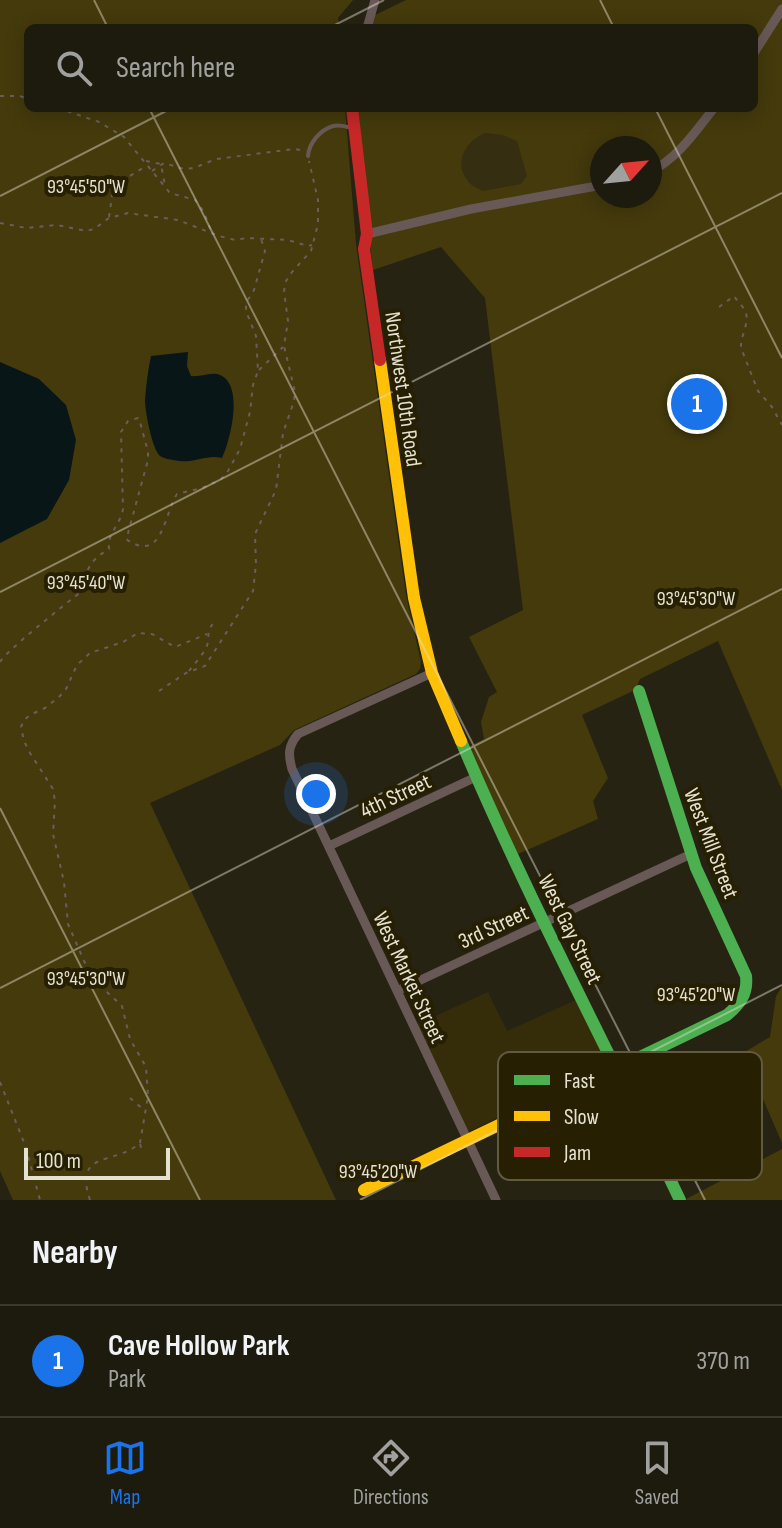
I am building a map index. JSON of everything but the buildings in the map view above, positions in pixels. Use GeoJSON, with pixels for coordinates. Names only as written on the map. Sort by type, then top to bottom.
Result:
{"type":"FeatureCollection","features":[{"type":"Feature","properties":{"kind":"street"},"geometry":{"type":"LineString","coordinates":[[368,24],[375,0]]}},
{"type":"Feature","properties":{"kind":"street"},"geometry":{"type":"LineString","coordinates":[[758,47],[782,9]]}},
{"type":"Feature","properties":{"kind":"street","name":"Northwest 10th Road"},"geometry":{"type":"LineString","coordinates":[[353,112],[367,234],[364,249],[368,279],[414,598],[432,673]]}},
{"type":"Feature","properties":{"kind":"street"},"geometry":{"type":"LineString","coordinates":[[662,166],[682,148],[711,112]]}},
{"type":"Feature","properties":{"kind":"street"},"geometry":{"type":"LineString","coordinates":[[367,234],[471,209],[590,187]]}},
{"type":"Feature","properties":{"kind":"street","name":"West Market Street"},"geometry":{"type":"LineString","coordinates":[[432,673],[298,734],[290,745],[289,756],[292,769],[496,1200]]}},
{"type":"Feature","properties":{"kind":"street","name":"West Gay Street"},"geometry":{"type":"LineString","coordinates":[[432,673],[476,777],[609,1052]]}},
{"type":"Feature","properties":{"kind":"street","name":"West Mill Street"},"geometry":{"type":"LineString","coordinates":[[639,691],[691,854],[748,985],[739,1005],[727,1015],[650,1052]]}},
{"type":"Feature","properties":{"kind":"street","name":"4th Street"},"geometry":{"type":"LineString","coordinates":[[329,846],[476,777]]}},
{"type":"Feature","properties":{"kind":"street","name":"3rd Street"},"geometry":{"type":"LineString","coordinates":[[397,991],[691,854]]}},
{"type":"Feature","properties":{"kind":"street"},"geometry":{"type":"LineString","coordinates":[[364,1190],[498,1124]]}},
{"type":"Feature","properties":{"kind":"street","name":"West Gay Street"},"geometry":{"type":"LineString","coordinates":[[670,1180],[680,1200]]}},
{"type":"Feature","properties":{"kind":"lane"},"geometry":{"type":"LineString","coordinates":[[308,156],[313,141],[325,130],[339,125],[355,128]]}},
{"type":"Feature","properties":{"kind":"path"},"geometry":{"type":"LineString","coordinates":[[0,96],[24,98]]}},
{"type":"Feature","properties":{"kind":"path"},"geometry":{"type":"LineString","coordinates":[[71,112],[113,129],[124,137],[170,193],[195,200],[204,212],[212,233]]}},
{"type":"Feature","properties":{"kind":"path"},"geometry":{"type":"LineString","coordinates":[[145,161],[184,169],[194,168],[208,160],[295,149],[308,156],[318,200],[318,224],[311,251],[286,281],[284,291],[288,321],[284,346],[295,392],[283,433],[276,490],[255,534],[253,591],[205,666],[159,691]]}},
{"type":"Feature","properties":{"kind":"path"},"geometry":{"type":"LineString","coordinates":[[152,171],[161,164]]}},
{"type":"Feature","properties":{"kind":"path"},"geometry":{"type":"LineString","coordinates":[[161,164],[166,188]]}},
{"type":"Feature","properties":{"kind":"path"},"geometry":{"type":"LineString","coordinates":[[109,218],[113,189],[148,165]]}},
{"type":"Feature","properties":{"kind":"path"},"geometry":{"type":"LineString","coordinates":[[0,223],[27,228],[57,225],[86,231],[109,218],[128,213],[178,220],[235,240],[288,240],[313,245]]}},
{"type":"Feature","properties":{"kind":"path"},"geometry":{"type":"LineString","coordinates":[[0,662],[5,654],[78,595],[92,563],[109,549],[108,539],[121,520],[123,509],[121,432],[128,421],[138,418],[148,460],[126,539],[144,546],[157,540],[177,494],[202,488],[220,480],[227,473],[243,439],[258,371],[256,336],[246,303],[254,290],[265,251],[261,239]]}},
{"type":"Feature","properties":{"kind":"path"},"geometry":{"type":"LineString","coordinates":[[719,307],[734,296],[746,314],[741,348],[758,391],[782,425]]}},
{"type":"Feature","properties":{"kind":"path"},"geometry":{"type":"LineString","coordinates":[[258,371],[284,346]]}},
{"type":"Feature","properties":{"kind":"path"},"geometry":{"type":"LineString","coordinates":[[189,672],[208,642],[207,634],[213,623]]}},
{"type":"Feature","properties":{"kind":"path"},"geometry":{"type":"LineString","coordinates":[[143,1153],[140,1143],[148,1096],[146,1067],[130,1039],[125,1011],[91,977],[68,924],[64,882],[53,834],[53,789],[24,741],[21,727],[30,715],[59,697],[77,665],[90,653],[123,642],[138,633],[152,634],[175,647],[207,634]]}},
{"type":"Feature","properties":{"kind":"path"},"geometry":{"type":"LineString","coordinates":[[0,1082],[25,1145],[40,1200]]}},
{"type":"Feature","properties":{"kind":"path"},"geometry":{"type":"LineString","coordinates":[[130,1098],[146,1113]]}},
{"type":"Feature","properties":{"kind":"path"},"geometry":{"type":"LineString","coordinates":[[90,1200],[86,1178],[90,1165],[126,1154],[140,1143]]}},
{"type":"Feature","properties":{"kind":"shaded area"},"geometry":{"type":"Polygon","coordinates":[[[0,0],[353,0],[338,18],[339,24],[24,24],[24,112],[345,112],[356,244],[406,595],[420,669],[416,674],[294,730],[280,745],[150,803],[336,1200],[13,1200],[0,1171],[0,0]]]}},
{"type":"Feature","properties":{"kind":"shaded area"},"geometry":{"type":"Polygon","coordinates":[[[406,0],[782,0],[782,790],[718,641],[640,679],[635,690],[582,715],[608,778],[593,801],[598,819],[518,854],[468,747],[484,739],[481,722],[489,697],[497,692],[469,637],[523,610],[485,298],[441,247],[373,270],[354,112],[758,112],[758,24],[368,24],[371,17],[406,0]]]}},
{"type":"Feature","properties":{"kind":"shaded area"},"geometry":{"type":"Polygon","coordinates":[[[188,352],[187,366],[191,376],[217,374],[226,379],[231,388],[232,426],[222,458],[167,459],[157,452],[152,438],[145,400],[151,356],[188,352]]]}},
{"type":"Feature","properties":{"kind":"shaded area"},"geometry":{"type":"Polygon","coordinates":[[[0,362],[39,379],[66,405],[76,440],[69,480],[47,519],[0,543],[0,362]]]}},
{"type":"Feature","properties":{"kind":"shaded area"},"geometry":{"type":"Polygon","coordinates":[[[782,986],[782,1143],[762,1097],[762,1052],[745,1052],[770,1037],[776,996],[782,986]]]}},
{"type":"Feature","properties":{"kind":"shaded area"},"geometry":{"type":"Polygon","coordinates":[[[488,992],[507,1031],[576,1000],[602,1052],[498,1052],[498,1118],[470,1131],[416,1025],[488,992]]]}},
{"type":"Feature","properties":{"kind":"shaded area"},"geometry":{"type":"Polygon","coordinates":[[[782,1149],[782,1200],[686,1199],[722,1180],[762,1180],[762,1159],[782,1149]]]}},
{"type":"Feature","properties":{"kind":"sand"},"geometry":{"type":"Polygon","coordinates":[[[486,133],[517,141],[527,176],[521,184],[483,191],[467,180],[461,166],[464,152],[473,140],[486,133]]]}},
{"type":"Feature","properties":{"kind":"traffic: fast"},"geometry":{"type":"LineString","coordinates":[[639,691],[696,868],[746,976],[742,998],[727,1015],[650,1052]]}},
{"type":"Feature","properties":{"kind":"traffic: fast"},"geometry":{"type":"LineString","coordinates":[[461,741],[608,1052]]}},
{"type":"Feature","properties":{"kind":"traffic: fast"},"geometry":{"type":"LineString","coordinates":[[670,1180],[680,1200]]}},
{"type":"Feature","properties":{"kind":"traffic: slow"},"geometry":{"type":"LineString","coordinates":[[380,360],[414,598],[432,673],[461,741]]}},
{"type":"Feature","properties":{"kind":"traffic: slow"},"geometry":{"type":"LineString","coordinates":[[364,1190],[498,1125]]}},
{"type":"Feature","properties":{"kind":"traffic: jam"},"geometry":{"type":"LineString","coordinates":[[352,112],[367,234],[364,249],[380,360]]}},
{"type":"Feature","properties":{"kind":"place","name":"Cave Hollow Park"},"geometry":{"type":"Point","coordinates":[697,404]}}]}
